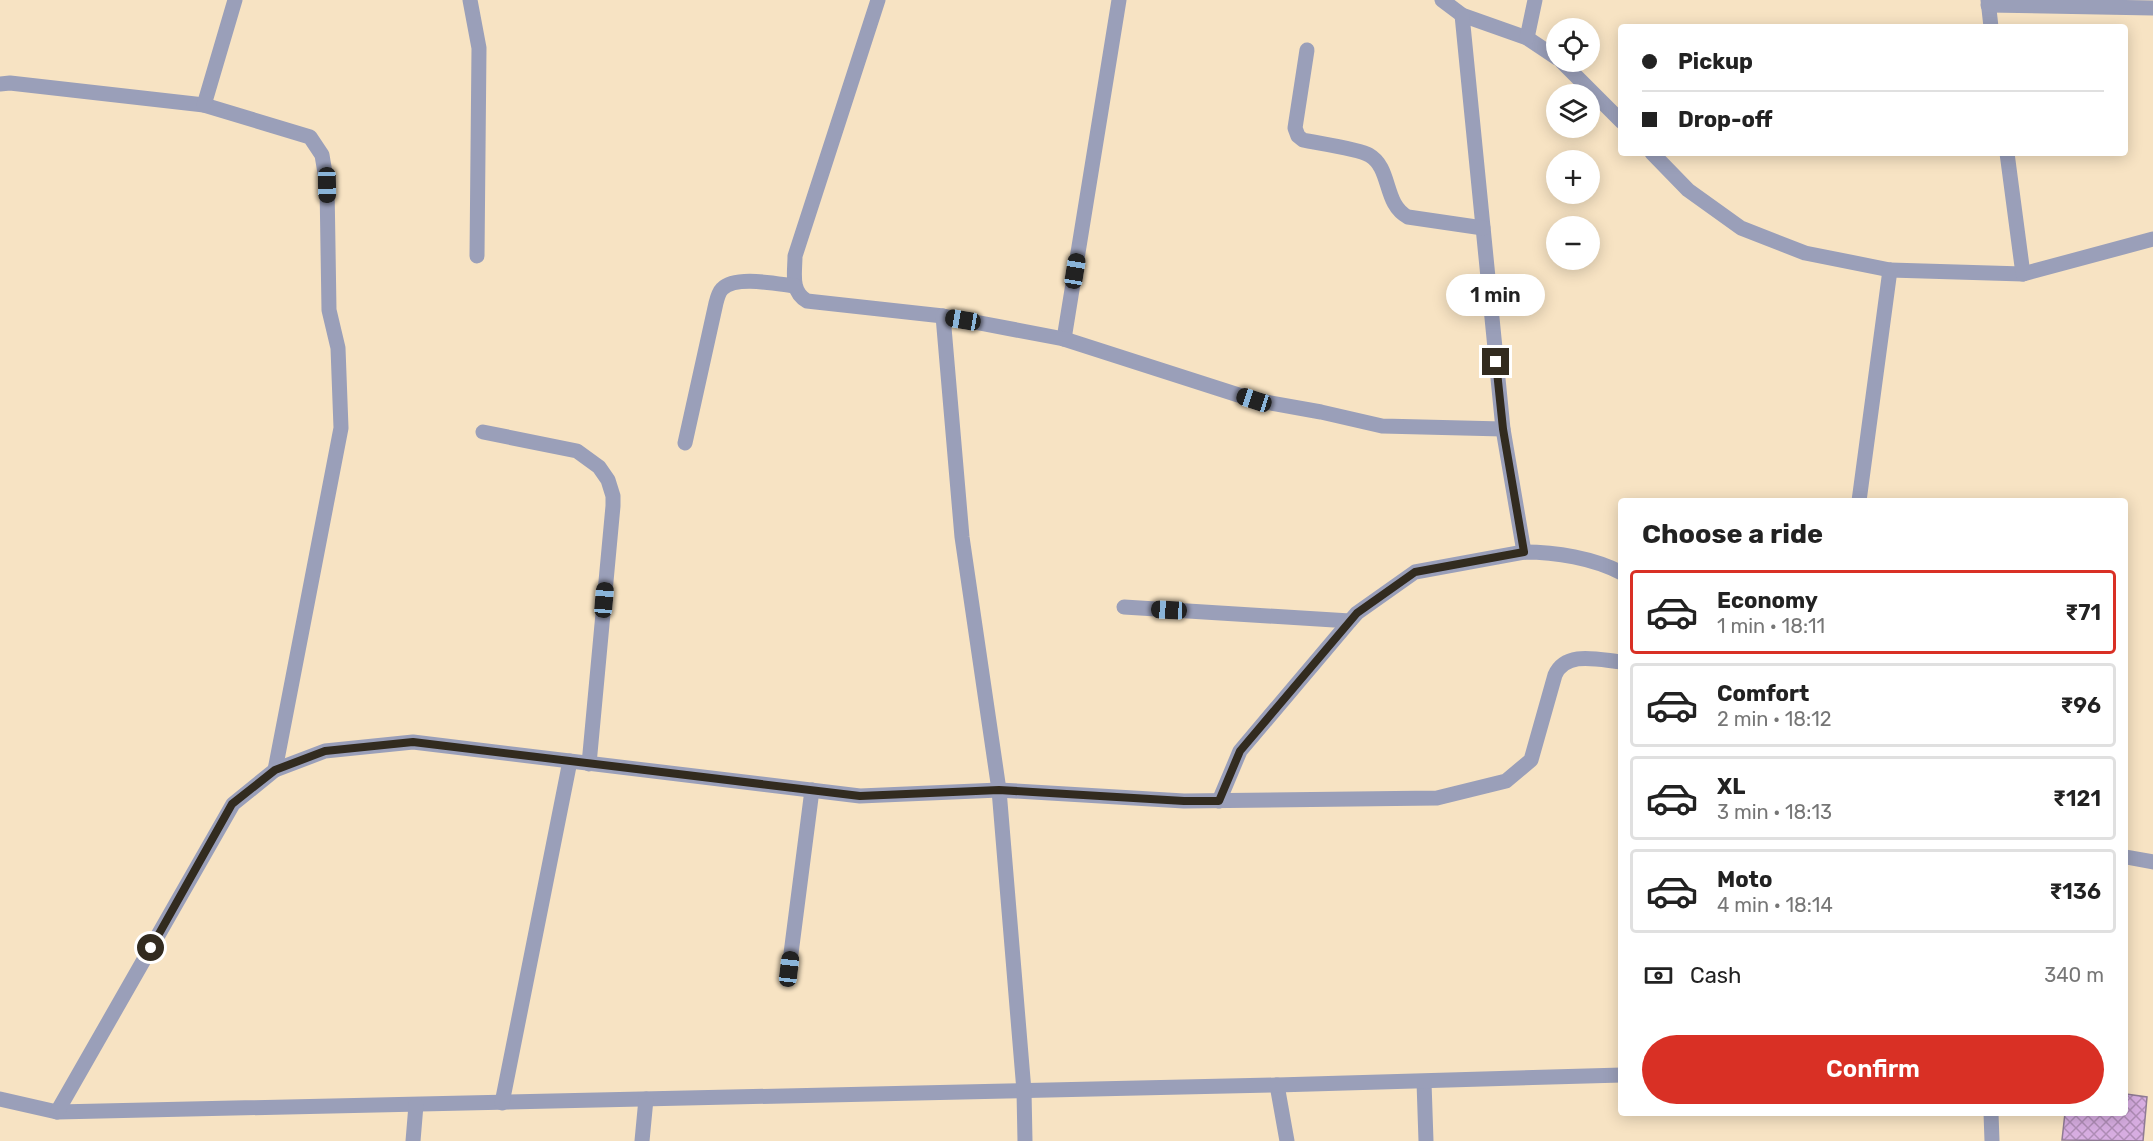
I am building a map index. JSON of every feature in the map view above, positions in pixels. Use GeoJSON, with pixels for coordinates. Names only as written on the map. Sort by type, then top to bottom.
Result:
{"type":"FeatureCollection","features":[{"type":"Feature","properties":{"kind":"street"},"geometry":{"type":"LineString","coordinates":[[204,105],[235,0]]}},
{"type":"Feature","properties":{"kind":"street"},"geometry":{"type":"LineString","coordinates":[[470,0],[479,48],[477,256]]}},
{"type":"Feature","properties":{"kind":"street"},"geometry":{"type":"LineString","coordinates":[[878,0],[795,256],[796,292],[807,301],[943,316],[1064,339],[1254,400],[1382,426],[1503,429]]}},
{"type":"Feature","properties":{"kind":"street"},"geometry":{"type":"LineString","coordinates":[[1064,339],[1119,0]]}},
{"type":"Feature","properties":{"kind":"street"},"geometry":{"type":"LineString","coordinates":[[1442,0],[1462,15],[1527,38],[1546,51]]}},
{"type":"Feature","properties":{"kind":"street"},"geometry":{"type":"LineString","coordinates":[[1527,38],[1534,0]]}},
{"type":"Feature","properties":{"kind":"street"},"geometry":{"type":"LineString","coordinates":[[1991,24],[1988,3],[2153,8]]}},
{"type":"Feature","properties":{"kind":"street"},"geometry":{"type":"LineString","coordinates":[[1462,15],[1503,429],[1524,552]]}},
{"type":"Feature","properties":{"kind":"street"},"geometry":{"type":"LineString","coordinates":[[1307,50],[1295,128],[1298,136],[1303,140],[1368,154],[1379,165],[1394,206],[1408,217],[1483,228]]}},
{"type":"Feature","properties":{"kind":"street"},"geometry":{"type":"LineString","coordinates":[[1572,72],[1618,118]]}},
{"type":"Feature","properties":{"kind":"street"},"geometry":{"type":"LineString","coordinates":[[0,84],[10,83],[204,105],[310,137],[322,155],[327,185],[330,310],[338,348],[341,428],[275,770]]}},
{"type":"Feature","properties":{"kind":"street"},"geometry":{"type":"LineString","coordinates":[[1655,156],[1688,190],[1741,228],[1805,253],[1890,270],[2023,274],[2153,239]]}},
{"type":"Feature","properties":{"kind":"street"},"geometry":{"type":"LineString","coordinates":[[2007,156],[2023,274]]}},
{"type":"Feature","properties":{"kind":"street"},"geometry":{"type":"LineString","coordinates":[[1859,498],[1890,270]]}},
{"type":"Feature","properties":{"kind":"street"},"geometry":{"type":"LineString","coordinates":[[685,443],[716,303],[721,290],[728,284],[743,281],[795,286]]}},
{"type":"Feature","properties":{"kind":"street"},"geometry":{"type":"LineString","coordinates":[[943,316],[962,537],[999,790],[1024,1091],[1025,1141]]}},
{"type":"Feature","properties":{"kind":"street"},"geometry":{"type":"LineString","coordinates":[[483,432],[577,452],[599,467],[608,480],[613,496],[613,506],[589,764]]}},
{"type":"Feature","properties":{"kind":"street"},"geometry":{"type":"LineString","coordinates":[[1219,801],[1240,751],[1350,621],[1357,613],[1415,572],[1524,552],[1577,557],[1618,571]]}},
{"type":"Feature","properties":{"kind":"street"},"geometry":{"type":"LineString","coordinates":[[1124,607],[1350,621]]}},
{"type":"Feature","properties":{"kind":"street"},"geometry":{"type":"LineString","coordinates":[[57,1112],[232,804],[275,770],[325,751],[413,742],[860,796],[999,790],[1184,801],[1437,798],[1506,781],[1531,760],[1558,667],[1565,662],[1579,658],[1618,663]]}},
{"type":"Feature","properties":{"kind":"street"},"geometry":{"type":"LineString","coordinates":[[502,1103],[570,761]]}},
{"type":"Feature","properties":{"kind":"street"},"geometry":{"type":"LineString","coordinates":[[789,969],[812,790]]}},
{"type":"Feature","properties":{"kind":"street"},"geometry":{"type":"LineString","coordinates":[[2128,857],[2153,862]]}},
{"type":"Feature","properties":{"kind":"street"},"geometry":{"type":"LineString","coordinates":[[0,1100],[57,1112],[1424,1082],[1618,1075]]}},
{"type":"Feature","properties":{"kind":"street"},"geometry":{"type":"LineString","coordinates":[[1424,1082],[1426,1141]]}},
{"type":"Feature","properties":{"kind":"street"},"geometry":{"type":"LineString","coordinates":[[1277,1085],[1287,1141]]}},
{"type":"Feature","properties":{"kind":"street"},"geometry":{"type":"LineString","coordinates":[[642,1141],[646,1099]]}},
{"type":"Feature","properties":{"kind":"street"},"geometry":{"type":"LineString","coordinates":[[413,1141],[416,1104]]}},
{"type":"Feature","properties":{"kind":"street"},"geometry":{"type":"LineString","coordinates":[[1991,1116],[1992,1141]]}},
{"type":"Feature","properties":{"kind":"building"},"geometry":{"type":"Polygon","coordinates":[[[2128,1094],[2147,1097],[2143,1141],[2062,1140],[2065,1116],[2128,1116],[2128,1094]]]}},
{"type":"Feature","properties":{"kind":"route"},"geometry":{"type":"LineString","coordinates":[[151,948],[232,804],[275,770],[325,751],[413,742],[860,796],[999,790],[1219,801],[1240,751],[1357,613],[1415,572],[1524,552],[1503,429],[1496,362]]}}]}
